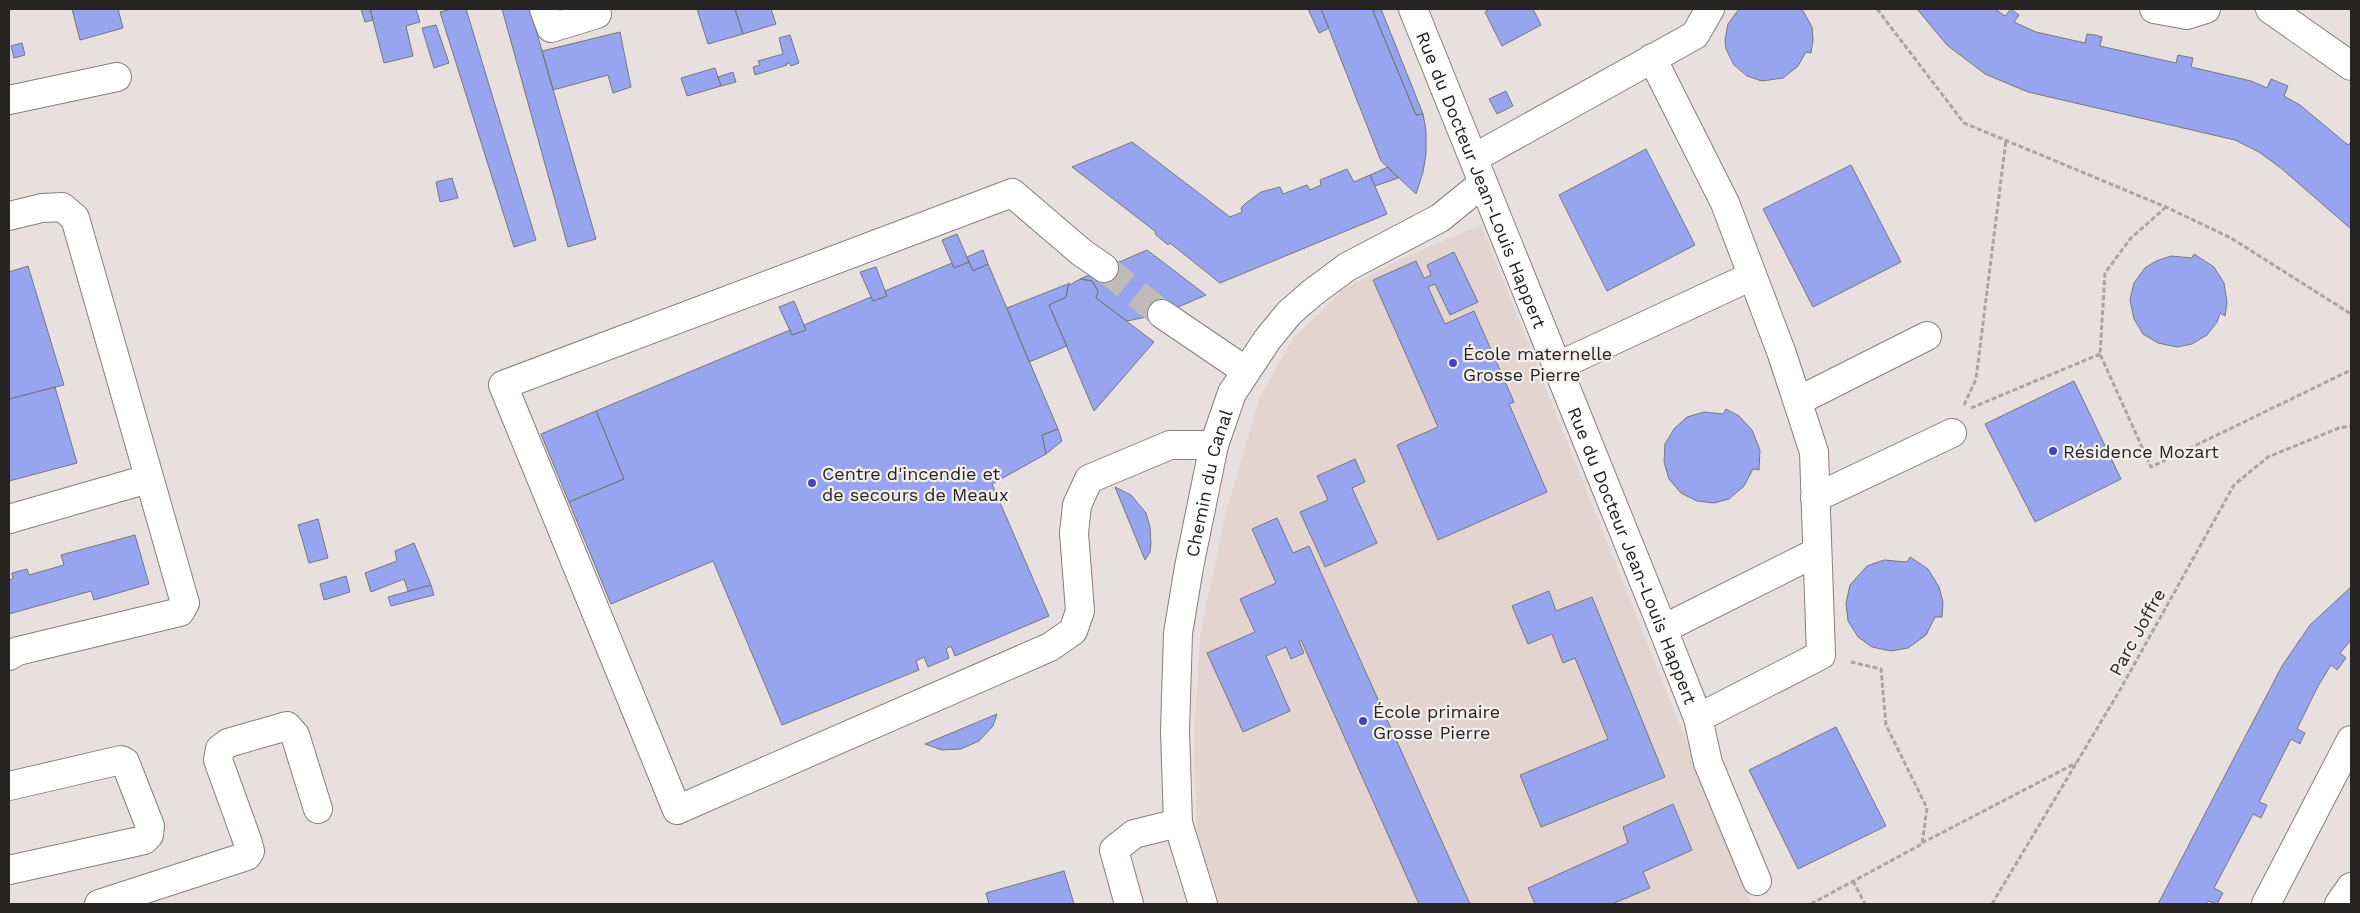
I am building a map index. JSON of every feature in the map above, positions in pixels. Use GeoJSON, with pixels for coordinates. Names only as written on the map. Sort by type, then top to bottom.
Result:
{"type":"FeatureCollection","features":[{"type":"Feature","properties":{"kind":"street"},"geometry":{"type":"LineString","coordinates":[[544,9],[551,28],[598,14]]}},
{"type":"Feature","properties":{"kind":"street","name":"Rue du Docteur Jean-Louis Happert"},"geometry":{"type":"LineString","coordinates":[[1413,9],[1663,629],[1698,718],[1708,763],[1757,881]]}},
{"type":"Feature","properties":{"kind":"street"},"geometry":{"type":"LineString","coordinates":[[1474,158],[1695,35],[1710,9]]}},
{"type":"Feature","properties":{"kind":"street"},"geometry":{"type":"LineString","coordinates":[[2154,9],[2187,15],[2206,9]]}},
{"type":"Feature","properties":{"kind":"street"},"geometry":{"type":"LineString","coordinates":[[2270,9],[2351,66]]}},
{"type":"Feature","properties":{"kind":"street"},"geometry":{"type":"LineString","coordinates":[[1652,58],[1725,203],[1798,401],[1814,452],[1821,655],[1698,718]]}},
{"type":"Feature","properties":{"kind":"street"},"geometry":{"type":"LineString","coordinates":[[9,100],[117,77]]}},
{"type":"Feature","properties":{"kind":"street","name":"Chemin du Canal"},"geometry":{"type":"LineString","coordinates":[[1203,904],[1178,823],[1175,731],[1178,633],[1189,567],[1214,445],[1232,393],[1267,340],[1289,313],[1312,293],[1347,267],[1440,218],[1483,183]]}},
{"type":"Feature","properties":{"kind":"street"},"geometry":{"type":"LineString","coordinates":[[1104,268],[1081,252],[1012,193],[503,385],[677,810],[1050,647],[1073,632],[1080,611],[1074,534],[1076,505],[1089,479],[1170,445],[1214,445]]}},
{"type":"Feature","properties":{"kind":"street"},"geometry":{"type":"LineString","coordinates":[[9,216],[42,208],[62,207],[75,218],[148,479],[185,603],[180,612],[18,651],[9,656]]}},
{"type":"Feature","properties":{"kind":"street"},"geometry":{"type":"LineString","coordinates":[[1558,366],[1752,276]]}},
{"type":"Feature","properties":{"kind":"street"},"geometry":{"type":"LineString","coordinates":[[1162,314],[1246,372]]}},
{"type":"Feature","properties":{"kind":"street"},"geometry":{"type":"LineString","coordinates":[[1798,401],[1927,336]]}},
{"type":"Feature","properties":{"kind":"street"},"geometry":{"type":"LineString","coordinates":[[1816,498],[1957,423]]}},
{"type":"Feature","properties":{"kind":"street"},"geometry":{"type":"LineString","coordinates":[[9,519],[148,479]]}},
{"type":"Feature","properties":{"kind":"street"},"geometry":{"type":"LineString","coordinates":[[1663,629],[1817,552]]}},
{"type":"Feature","properties":{"kind":"street"},"geometry":{"type":"LineString","coordinates":[[99,904],[247,856],[250,851],[218,760],[220,749],[228,743],[287,726],[295,735],[318,809]]}},
{"type":"Feature","properties":{"kind":"street"},"geometry":{"type":"LineString","coordinates":[[2266,904],[2351,740]]}},
{"type":"Feature","properties":{"kind":"street"},"geometry":{"type":"LineString","coordinates":[[9,786],[122,760],[125,762],[150,826],[149,835],[144,840],[9,870]]}},
{"type":"Feature","properties":{"kind":"street"},"geometry":{"type":"LineString","coordinates":[[1129,904],[1114,850],[1134,834],[1178,823]]}},
{"type":"Feature","properties":{"kind":"street"},"geometry":{"type":"LineString","coordinates":[[2339,904],[2351,888]]}},
{"type":"Feature","properties":{"kind":"path"},"geometry":{"type":"LineString","coordinates":[[1877,9],[1964,123],[2166,208],[2231,238],[2351,314]]}},
{"type":"Feature","properties":{"kind":"path"},"geometry":{"type":"LineString","coordinates":[[1957,423],[1976,379],[2006,140]]}},
{"type":"Feature","properties":{"kind":"path"},"geometry":{"type":"LineString","coordinates":[[2166,208],[2130,239],[2105,273],[2100,354],[2151,467],[2351,370]]}},
{"type":"Feature","properties":{"kind":"path"},"geometry":{"type":"LineString","coordinates":[[1957,423],[2100,354]]}},
{"type":"Feature","properties":{"kind":"path","name":"Parc Joffre"},"geometry":{"type":"LineString","coordinates":[[1992,904],[2120,690],[2234,485],[2268,457],[2338,428],[2351,426]]}},
{"type":"Feature","properties":{"kind":"path"},"geometry":{"type":"LineString","coordinates":[[1821,655],[1881,669],[1886,725],[1927,808],[1922,844]]}},
{"type":"Feature","properties":{"kind":"path"},"geometry":{"type":"LineString","coordinates":[[1811,904],[2076,763]]}},
{"type":"Feature","properties":{"kind":"path"},"geometry":{"type":"LineString","coordinates":[[1853,881],[1865,904]]}},
{"type":"Feature","properties":{"kind":"shaded area"},"geometry":{"type":"Polygon","coordinates":[[[1481,225],[1751,904],[1220,904],[1197,838],[1194,738],[1200,636],[1225,516],[1260,396],[1294,337],[1343,290],[1401,259],[1481,225]]]}},
{"type":"Feature","properties":{"kind":"building"},"geometry":{"type":"Polygon","coordinates":[[[72,9],[118,9],[123,28],[80,40],[72,9]]]}},
{"type":"Feature","properties":{"kind":"building"},"geometry":{"type":"Polygon","coordinates":[[[361,9],[370,9],[373,20],[365,22],[361,9]]]}},
{"type":"Feature","properties":{"kind":"building"},"geometry":{"type":"Polygon","coordinates":[[[370,9],[416,9],[420,22],[406,26],[413,56],[384,63],[370,9]]]}},
{"type":"Feature","properties":{"kind":"building"},"geometry":{"type":"Polygon","coordinates":[[[452,9],[466,9],[536,240],[514,247],[440,12],[452,9]]]}},
{"type":"Feature","properties":{"kind":"building"},"geometry":{"type":"Polygon","coordinates":[[[502,9],[530,9],[596,239],[568,247],[502,9]]]}},
{"type":"Feature","properties":{"kind":"building"},"geometry":{"type":"Polygon","coordinates":[[[697,9],[735,9],[743,34],[708,44],[697,9]]]}},
{"type":"Feature","properties":{"kind":"building"},"geometry":{"type":"Polygon","coordinates":[[[735,9],[771,9],[776,24],[743,34],[735,9]]]}},
{"type":"Feature","properties":{"kind":"building"},"geometry":{"type":"Polygon","coordinates":[[[1308,9],[1321,9],[1329,28],[1319,33],[1308,9]]]}},
{"type":"Feature","properties":{"kind":"building"},"geometry":{"type":"Polygon","coordinates":[[[1321,9],[1377,9],[1373,11],[1416,115],[1423,114],[1426,131],[1426,154],[1416,194],[1381,161],[1321,9]]]}},
{"type":"Feature","properties":{"kind":"building"},"geometry":{"type":"Polygon","coordinates":[[[1381,9],[1423,114],[1416,115],[1373,11],[1381,9]]]}},
{"type":"Feature","properties":{"kind":"building"},"geometry":{"type":"Polygon","coordinates":[[[1490,9],[1533,9],[1541,25],[1502,46],[1485,12],[1490,9]]]}},
{"type":"Feature","properties":{"kind":"building"},"geometry":{"type":"Polygon","coordinates":[[[1739,9],[1802,9],[1812,27],[1811,53],[1806,52],[1798,66],[1783,78],[1762,81],[1747,76],[1734,65],[1726,49],[1725,40],[1728,24],[1739,9]]]}},
{"type":"Feature","properties":{"kind":"building"},"geometry":{"type":"Polygon","coordinates":[[[1917,9],[1995,9],[2005,16],[2011,9],[2019,15],[2014,22],[2036,32],[2085,43],[2087,34],[2095,35],[2102,37],[2100,46],[2176,63],[2178,55],[2193,58],[2191,67],[2251,81],[2267,88],[2271,79],[2288,86],[2284,96],[2300,105],[2348,145],[2351,142],[2351,229],[2282,169],[2259,152],[2235,140],[2028,92],[1985,74],[1947,45],[1917,9]]]}},
{"type":"Feature","properties":{"kind":"building"},"geometry":{"type":"Polygon","coordinates":[[[436,25],[449,63],[434,68],[422,28],[436,25]]]}},
{"type":"Feature","properties":{"kind":"building"},"geometry":{"type":"Polygon","coordinates":[[[620,32],[631,87],[613,93],[608,75],[553,90],[542,51],[620,32]]]}},
{"type":"Feature","properties":{"kind":"building"},"geometry":{"type":"Polygon","coordinates":[[[790,35],[799,63],[791,66],[789,63],[786,63],[787,65],[755,75],[753,67],[760,65],[758,61],[783,54],[779,38],[790,35]]]}},
{"type":"Feature","properties":{"kind":"building"},"geometry":{"type":"Polygon","coordinates":[[[22,43],[25,55],[14,58],[11,46],[22,43]]]}},
{"type":"Feature","properties":{"kind":"building"},"geometry":{"type":"Polygon","coordinates":[[[715,68],[721,86],[687,96],[681,78],[715,68]]]}},
{"type":"Feature","properties":{"kind":"building"},"geometry":{"type":"Polygon","coordinates":[[[733,72],[736,82],[721,86],[718,77],[733,72]]]}},
{"type":"Feature","properties":{"kind":"building"},"geometry":{"type":"Polygon","coordinates":[[[1506,91],[1513,106],[1497,114],[1489,99],[1506,91]]]}},
{"type":"Feature","properties":{"kind":"building"},"geometry":{"type":"Polygon","coordinates":[[[1132,142],[1230,217],[1242,212],[1241,208],[1261,192],[1280,187],[1283,194],[1307,185],[1310,190],[1321,185],[1320,180],[1347,169],[1354,182],[1370,175],[1387,214],[1220,283],[1170,243],[1168,245],[1155,234],[1156,232],[1072,167],[1132,142]]]}},
{"type":"Feature","properties":{"kind":"building"},"geometry":{"type":"Polygon","coordinates":[[[1646,149],[1695,245],[1607,291],[1559,195],[1646,149]]]}},
{"type":"Feature","properties":{"kind":"building"},"geometry":{"type":"Polygon","coordinates":[[[1851,165],[1901,262],[1813,307],[1763,209],[1851,165]]]}},
{"type":"Feature","properties":{"kind":"building"},"geometry":{"type":"Polygon","coordinates":[[[1388,167],[1398,178],[1375,186],[1370,175],[1388,167]]]}},
{"type":"Feature","properties":{"kind":"building"},"geometry":{"type":"Polygon","coordinates":[[[452,178],[458,198],[440,202],[436,182],[452,178]]]}},
{"type":"Feature","properties":{"kind":"building"},"geometry":{"type":"Polygon","coordinates":[[[957,234],[969,262],[954,268],[942,240],[957,234]]]}},
{"type":"Feature","properties":{"kind":"building"},"geometry":{"type":"Polygon","coordinates":[[[983,250],[988,264],[973,271],[967,257],[983,250]]]}},
{"type":"Feature","properties":{"kind":"building"},"geometry":{"type":"Polygon","coordinates":[[[1147,250],[1206,295],[1162,314],[1127,321],[1096,298],[1098,291],[1092,281],[1080,279],[1147,250]]]}},
{"type":"Feature","properties":{"kind":"building","name":"École maternelle Grosse Pierre"},"geometry":{"type":"Polygon","coordinates":[[[1454,252],[1478,302],[1450,315],[1435,284],[1428,287],[1445,324],[1474,311],[1514,402],[1509,404],[1547,492],[1438,540],[1397,445],[1438,427],[1373,280],[1416,261],[1424,278],[1431,275],[1427,265],[1454,252]]]}},
{"type":"Feature","properties":{"kind":"building"},"geometry":{"type":"Polygon","coordinates":[[[2194,254],[2214,267],[2224,283],[2227,303],[2225,316],[2220,313],[2217,322],[2207,335],[2192,344],[2177,347],[2158,343],[2143,334],[2134,319],[2130,300],[2134,283],[2145,268],[2156,261],[2171,256],[2192,258],[2194,254]]]}},
{"type":"Feature","properties":{"kind":"building"},"geometry":{"type":"Polygon","coordinates":[[[969,262],[973,271],[988,264],[1058,429],[1042,435],[1046,454],[992,484],[1049,616],[955,656],[951,646],[946,649],[949,658],[928,667],[924,657],[916,661],[919,670],[782,725],[713,561],[611,604],[569,502],[624,479],[596,411],[790,330],[792,335],[806,330],[804,325],[871,297],[873,301],[887,296],[885,291],[952,263],[954,268],[969,262]]]}},
{"type":"Feature","properties":{"kind":"building"},"geometry":{"type":"Polygon","coordinates":[[[28,266],[64,385],[9,399],[9,272],[28,266]]]}},
{"type":"Feature","properties":{"kind":"building"},"geometry":{"type":"Polygon","coordinates":[[[876,267],[887,296],[873,301],[860,272],[876,267]]]}},
{"type":"Feature","properties":{"kind":"building"},"geometry":{"type":"Polygon","coordinates":[[[1080,279],[1092,281],[1098,291],[1096,298],[1154,342],[1094,411],[1049,305],[1066,297],[1068,286],[1080,279]]]}},
{"type":"Feature","properties":{"kind":"building"},"geometry":{"type":"Polygon","coordinates":[[[1070,283],[1066,297],[1049,305],[1067,346],[1029,362],[1007,308],[1070,283]]]}},
{"type":"Feature","properties":{"kind":"building"},"geometry":{"type":"Polygon","coordinates":[[[794,301],[806,330],[792,335],[779,307],[794,301]]]}},
{"type":"Feature","properties":{"kind":"building","name":"Résidence Mozart"},"geometry":{"type":"Polygon","coordinates":[[[2074,381],[2121,479],[2035,522],[1985,424],[2074,381]]]}},
{"type":"Feature","properties":{"kind":"building"},"geometry":{"type":"Polygon","coordinates":[[[55,387],[77,463],[9,481],[9,399],[55,387]]]}},
{"type":"Feature","properties":{"kind":"building"},"geometry":{"type":"Polygon","coordinates":[[[1726,409],[1739,416],[1752,430],[1760,450],[1759,470],[1753,469],[1744,486],[1729,499],[1714,503],[1697,501],[1681,493],[1669,479],[1664,462],[1665,444],[1674,429],[1687,417],[1704,412],[1723,414],[1726,409]]]}},
{"type":"Feature","properties":{"kind":"building"},"geometry":{"type":"Polygon","coordinates":[[[596,411],[624,479],[569,502],[541,434],[596,411]]]}},
{"type":"Feature","properties":{"kind":"building"},"geometry":{"type":"Polygon","coordinates":[[[1058,429],[1062,441],[1046,454],[1042,435],[1058,429]]]}},
{"type":"Feature","properties":{"kind":"building"},"geometry":{"type":"Polygon","coordinates":[[[1355,459],[1365,482],[1352,488],[1377,543],[1325,567],[1300,512],[1328,500],[1317,476],[1355,459]]]}},
{"type":"Feature","properties":{"kind":"building"},"geometry":{"type":"Polygon","coordinates":[[[1115,487],[1131,495],[1146,513],[1150,527],[1151,543],[1150,552],[1145,560],[1115,487]]]}},
{"type":"Feature","properties":{"kind":"building","name":"École primaire Grosse Pierre"},"geometry":{"type":"Polygon","coordinates":[[[1277,518],[1293,553],[1309,546],[1470,904],[1419,904],[1301,640],[1299,641],[1304,653],[1291,659],[1286,647],[1266,656],[1290,711],[1243,732],[1207,653],[1255,632],[1240,599],[1276,583],[1252,529],[1277,518]]]}},
{"type":"Feature","properties":{"kind":"building"},"geometry":{"type":"Polygon","coordinates":[[[318,519],[328,558],[309,563],[298,525],[318,519]]]}},
{"type":"Feature","properties":{"kind":"building"},"geometry":{"type":"Polygon","coordinates":[[[135,535],[149,584],[94,600],[91,591],[9,614],[9,580],[13,579],[12,573],[27,569],[29,575],[64,565],[61,555],[135,535]]]}},
{"type":"Feature","properties":{"kind":"building"},"geometry":{"type":"Polygon","coordinates":[[[414,543],[431,585],[408,591],[404,579],[371,592],[365,573],[397,561],[395,551],[414,543]]]}},
{"type":"Feature","properties":{"kind":"building"},"geometry":{"type":"Polygon","coordinates":[[[1910,557],[1928,569],[1939,587],[1943,602],[1942,617],[1935,617],[1926,635],[1908,648],[1891,651],[1872,647],[1858,637],[1848,621],[1846,603],[1850,585],[1867,566],[1884,560],[1907,562],[1910,557]]]}},
{"type":"Feature","properties":{"kind":"building"},"geometry":{"type":"Polygon","coordinates":[[[346,576],[350,592],[324,600],[320,584],[346,576]]]}},
{"type":"Feature","properties":{"kind":"building"},"geometry":{"type":"Polygon","coordinates":[[[431,585],[434,595],[391,606],[388,597],[431,585]]]}},
{"type":"Feature","properties":{"kind":"building"},"geometry":{"type":"Polygon","coordinates":[[[2351,587],[2351,640],[2340,653],[2346,658],[2337,670],[2331,665],[2318,686],[2297,729],[2305,733],[2300,744],[2291,739],[2259,802],[2267,805],[2261,818],[2253,814],[2214,888],[2223,893],[2217,904],[2208,901],[2206,904],[2158,904],[2282,666],[2310,625],[2351,587]]]}},
{"type":"Feature","properties":{"kind":"building"},"geometry":{"type":"Polygon","coordinates":[[[1549,591],[1556,611],[1592,597],[1665,777],[1541,827],[1520,775],[1608,739],[1575,658],[1563,663],[1552,634],[1528,644],[1512,606],[1549,591]]]}},
{"type":"Feature","properties":{"kind":"building"},"geometry":{"type":"Polygon","coordinates":[[[997,714],[993,726],[979,741],[961,749],[942,750],[925,744],[997,714]]]}},
{"type":"Feature","properties":{"kind":"building"},"geometry":{"type":"Polygon","coordinates":[[[1836,727],[1886,826],[1798,869],[1749,770],[1836,727]]]}},
{"type":"Feature","properties":{"kind":"building"},"geometry":{"type":"Polygon","coordinates":[[[1673,804],[1692,850],[1643,872],[1650,888],[1612,904],[1535,904],[1528,888],[1628,843],[1623,827],[1673,804]]]}},
{"type":"Feature","properties":{"kind":"building"},"geometry":{"type":"Polygon","coordinates":[[[1064,871],[1074,904],[989,904],[986,893],[1064,871]]]}},
{"type":"Feature","properties":{"kind":"tunnel"},"geometry":{"type":"LineString","coordinates":[[1104,268],[1162,314]]}},
{"type":"Feature","properties":{"kind":"place","name":"École maternelle Grosse Pierre"},"geometry":{"type":"Point","coordinates":[1453,363]}},
{"type":"Feature","properties":{"kind":"place","name":"Résidence Mozart"},"geometry":{"type":"Point","coordinates":[2053,451]}},
{"type":"Feature","properties":{"kind":"place","name":"Centre d'incendie et de secours de Meaux"},"geometry":{"type":"Point","coordinates":[812,483]}},
{"type":"Feature","properties":{"kind":"place","name":"École primaire Grosse Pierre"},"geometry":{"type":"Point","coordinates":[1363,721]}}]}
